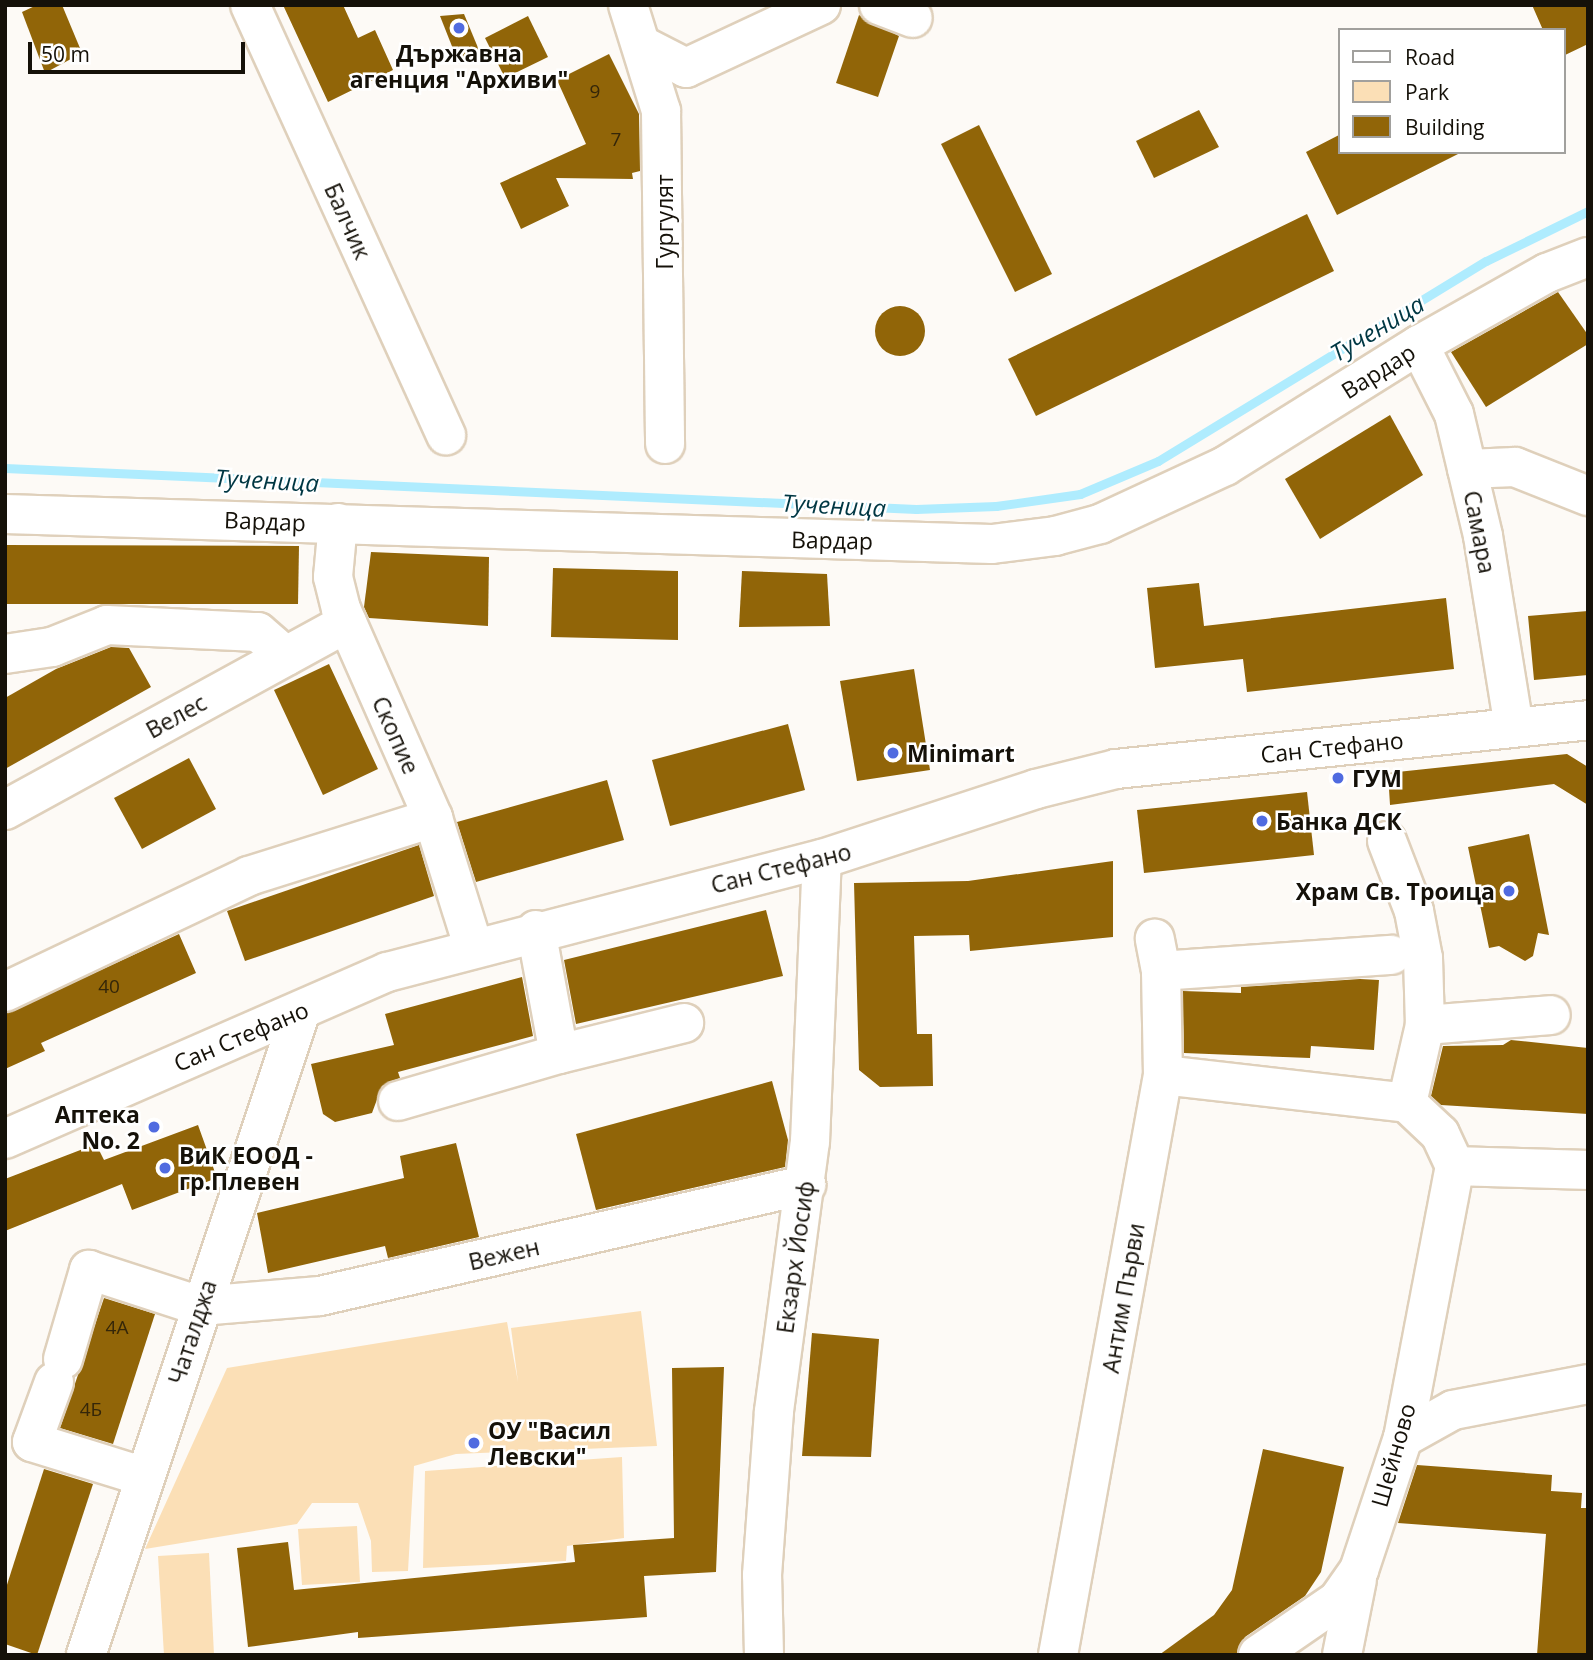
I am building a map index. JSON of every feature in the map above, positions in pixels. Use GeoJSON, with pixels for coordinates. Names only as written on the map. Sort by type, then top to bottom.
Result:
{"type":"FeatureCollection","features":[{"type":"Feature","properties":{"kind":"street","name":"Балчик"},"geometry":{"type":"LineString","coordinates":[[250,5],[446,436]]}},
{"type":"Feature","properties":{"kind":"street","name":"Гургулят"},"geometry":{"type":"LineString","coordinates":[[628,5],[645,47],[663,136],[665,444]]}},
{"type":"Feature","properties":{"kind":"street"},"geometry":{"type":"LineString","coordinates":[[645,47],[686,68],[821,5]]}},
{"type":"Feature","properties":{"kind":"street","name":"Вардар"},"geometry":{"type":"LineString","coordinates":[[5,514],[992,544],[1055,536],[1100,524],[1225,466],[1419,345],[1547,273],[1588,257]]}},
{"type":"Feature","properties":{"kind":"street","name":"Самара"},"geometry":{"type":"LineString","coordinates":[[1419,345],[1454,414],[1467,469],[1514,728]]}},
{"type":"Feature","properties":{"kind":"street"},"geometry":{"type":"LineString","coordinates":[[1467,469],[1515,467],[1588,496]]}},
{"type":"Feature","properties":{"kind":"street","name":"Скопие"},"geometry":{"type":"LineString","coordinates":[[338,523],[332,577],[347,623],[433,818],[473,946]]}},
{"type":"Feature","properties":{"kind":"street","name":"Велес"},"geometry":{"type":"LineString","coordinates":[[5,810],[347,623]]}},
{"type":"Feature","properties":{"kind":"street"},"geometry":{"type":"LineString","coordinates":[[5,654],[52,648],[107,625],[258,632],[286,656]]}},
{"type":"Feature","properties":{"kind":"street","name":"Сан Стефано"},"geometry":{"type":"LineString","coordinates":[[5,1139],[387,972],[473,946],[822,859],[1036,789],[1116,769],[1588,720]]}},
{"type":"Feature","properties":{"kind":"street"},"geometry":{"type":"LineString","coordinates":[[5,992],[249,876],[433,818]]}},
{"type":"Feature","properties":{"kind":"street"},"geometry":{"type":"LineString","coordinates":[[1387,841],[1413,911],[1423,958],[1425,1025],[1407,1103]]}},
{"type":"Feature","properties":{"kind":"street","name":"Екзарх Йосиф"},"geometry":{"type":"LineString","coordinates":[[764,1655],[762,1575],[774,1411],[806,1185],[822,859]]}},
{"type":"Feature","properties":{"kind":"street"},"geometry":{"type":"LineString","coordinates":[[536,930],[559,1054]]}},
{"type":"Feature","properties":{"kind":"street","name":"Антим Първи"},"geometry":{"type":"LineString","coordinates":[[1058,1655],[1163,1075],[1158,955],[1391,955]]}},
{"type":"Feature","properties":{"kind":"street","name":"Чаталджа"},"geometry":{"type":"LineString","coordinates":[[86,1655],[200,1306],[301,1011]]}},
{"type":"Feature","properties":{"kind":"street"},"geometry":{"type":"LineString","coordinates":[[1425,1025],[1551,1016]]}},
{"type":"Feature","properties":{"kind":"street"},"geometry":{"type":"LineString","coordinates":[[398,1101],[559,1054],[684,1023]]}},
{"type":"Feature","properties":{"kind":"street"},"geometry":{"type":"LineString","coordinates":[[1163,1075],[1407,1103],[1440,1133],[1455,1166],[1588,1170]]}},
{"type":"Feature","properties":{"kind":"street","name":"Шейново"},"geometry":{"type":"LineString","coordinates":[[1258,1655],[1338,1600],[1359,1570],[1403,1438],[1455,1166]]}},
{"type":"Feature","properties":{"kind":"street","name":"Вежен"},"geometry":{"type":"LineString","coordinates":[[200,1306],[320,1296],[806,1185]]}},
{"type":"Feature","properties":{"kind":"street"},"geometry":{"type":"LineString","coordinates":[[145,1477],[32,1442],[59,1370],[89,1270],[200,1306]]}},
{"type":"Feature","properties":{"kind":"street"},"geometry":{"type":"LineString","coordinates":[[1403,1438],[1453,1410],[1588,1384]]}},
{"type":"Feature","properties":{"kind":"street"},"geometry":{"type":"LineString","coordinates":[[1342,1655],[1359,1570]]}},
{"type":"Feature","properties":{"kind":"green space"},"geometry":{"type":"Polygon","coordinates":[[[641,1311],[657,1446],[456,1454],[414,1466],[408,1571],[372,1572],[371,1541],[358,1503],[312,1503],[297,1524],[145,1549],[227,1368],[507,1322],[518,1382],[511,1328],[641,1311]]]}},
{"type":"Feature","properties":{"kind":"green space"},"geometry":{"type":"Polygon","coordinates":[[[622,1457],[624,1538],[567,1546],[566,1561],[423,1568],[425,1471],[622,1457]]]}},
{"type":"Feature","properties":{"kind":"green space"},"geometry":{"type":"Polygon","coordinates":[[[357,1526],[360,1582],[302,1585],[298,1529],[357,1526]]]}},
{"type":"Feature","properties":{"kind":"green space"},"geometry":{"type":"Polygon","coordinates":[[[209,1553],[214,1655],[164,1655],[158,1556],[209,1553]]]}},
{"type":"Feature","properties":{"kind":"building"},"geometry":{"type":"Polygon","coordinates":[[[37,5],[62,5],[82,53],[45,73],[22,12],[37,5]]]}},
{"type":"Feature","properties":{"kind":"building"},"geometry":{"type":"Polygon","coordinates":[[[283,5],[343,5],[358,38],[375,30],[393,70],[328,102],[283,5]]]}},
{"type":"Feature","properties":{"kind":"building"},"geometry":{"type":"Polygon","coordinates":[[[1532,5],[1588,5],[1588,44],[1565,55],[1565,28],[1542,28],[1532,5]]]}},
{"type":"Feature","properties":{"kind":"building"},"geometry":{"type":"Polygon","coordinates":[[[464,14],[481,55],[459,64],[440,16],[464,14]]]}},
{"type":"Feature","properties":{"kind":"building"},"geometry":{"type":"Polygon","coordinates":[[[859,15],[899,36],[878,97],[836,83],[859,15]]]}},
{"type":"Feature","properties":{"kind":"building"},"geometry":{"type":"Polygon","coordinates":[[[528,16],[548,57],[505,78],[485,38],[528,16]]]}},
{"type":"Feature","properties":{"kind":"building"},"geometry":{"type":"Polygon","coordinates":[[[609,54],[639,114],[640,171],[632,173],[633,179],[556,178],[569,206],[521,229],[500,183],[586,144],[557,80],[609,54]]]}},
{"type":"Feature","properties":{"kind":"building"},"geometry":{"type":"Polygon","coordinates":[[[1199,110],[1219,147],[1154,178],[1136,141],[1199,110]]]}},
{"type":"Feature","properties":{"kind":"building"},"geometry":{"type":"Polygon","coordinates":[[[979,125],[1052,274],[1015,292],[941,144],[979,125]]]}},
{"type":"Feature","properties":{"kind":"building"},"geometry":{"type":"Polygon","coordinates":[[[1338,136],[1338,154],[1458,154],[1337,215],[1306,152],[1338,136]]]}},
{"type":"Feature","properties":{"kind":"building"},"geometry":{"type":"Polygon","coordinates":[[[1307,214],[1334,271],[1036,416],[1008,359],[1307,214]]]}},
{"type":"Feature","properties":{"kind":"building"},"geometry":{"type":"Polygon","coordinates":[[[1558,292],[1588,335],[1588,344],[1486,407],[1451,352],[1558,292]]]}},
{"type":"Feature","properties":{"kind":"building"},"geometry":{"type":"Polygon","coordinates":[[[900,306],[918,313],[925,331],[918,349],[900,356],[882,349],[875,331],[882,313],[900,306]]]}},
{"type":"Feature","properties":{"kind":"building"},"geometry":{"type":"Polygon","coordinates":[[[1390,415],[1423,475],[1320,539],[1285,479],[1390,415]]]}},
{"type":"Feature","properties":{"kind":"building"},"geometry":{"type":"Polygon","coordinates":[[[5,545],[299,546],[298,604],[5,604],[5,545]]]}},
{"type":"Feature","properties":{"kind":"building"},"geometry":{"type":"Polygon","coordinates":[[[371,552],[489,557],[488,626],[369,618],[364,607],[371,552]]]}},
{"type":"Feature","properties":{"kind":"building"},"geometry":{"type":"Polygon","coordinates":[[[553,568],[678,571],[678,640],[551,637],[553,568]]]}},
{"type":"Feature","properties":{"kind":"building"},"geometry":{"type":"Polygon","coordinates":[[[742,571],[827,574],[830,626],[739,627],[742,571]]]}},
{"type":"Feature","properties":{"kind":"building"},"geometry":{"type":"Polygon","coordinates":[[[1199,583],[1204,626],[1446,598],[1454,669],[1247,692],[1243,659],[1155,668],[1147,588],[1199,583]]]}},
{"type":"Feature","properties":{"kind":"building"},"geometry":{"type":"Polygon","coordinates":[[[1588,611],[1588,675],[1534,680],[1528,616],[1588,611]]]}},
{"type":"Feature","properties":{"kind":"building"},"geometry":{"type":"Polygon","coordinates":[[[111,647],[129,648],[151,687],[5,769],[5,698],[56,669],[111,647]]]}},
{"type":"Feature","properties":{"kind":"building"},"geometry":{"type":"Polygon","coordinates":[[[329,664],[378,769],[323,795],[274,690],[329,664]]]}},
{"type":"Feature","properties":{"kind":"building"},"geometry":{"type":"Polygon","coordinates":[[[914,669],[930,770],[857,781],[840,681],[914,669]]]}},
{"type":"Feature","properties":{"kind":"building"},"geometry":{"type":"Polygon","coordinates":[[[788,724],[805,790],[670,826],[652,760],[788,724]]]}},
{"type":"Feature","properties":{"kind":"building"},"geometry":{"type":"Polygon","coordinates":[[[1567,754],[1588,767],[1588,805],[1554,784],[1390,805],[1388,773],[1567,754]]]}},
{"type":"Feature","properties":{"kind":"building"},"geometry":{"type":"Polygon","coordinates":[[[189,758],[216,809],[142,849],[114,798],[189,758]]]}},
{"type":"Feature","properties":{"kind":"building"},"geometry":{"type":"Polygon","coordinates":[[[607,780],[624,840],[476,882],[457,822],[607,780]]]}},
{"type":"Feature","properties":{"kind":"building"},"geometry":{"type":"Polygon","coordinates":[[[1307,792],[1314,855],[1144,873],[1137,810],[1307,792]]]}},
{"type":"Feature","properties":{"kind":"building","name":"Храм Св. Троица"},"geometry":{"type":"Polygon","coordinates":[[[1529,834],[1549,935],[1538,933],[1533,956],[1525,961],[1499,946],[1489,948],[1468,847],[1529,834]]]}},
{"type":"Feature","properties":{"kind":"building"},"geometry":{"type":"Polygon","coordinates":[[[419,845],[434,896],[245,961],[227,911],[419,845]]]}},
{"type":"Feature","properties":{"kind":"building"},"geometry":{"type":"Polygon","coordinates":[[[1113,861],[1113,937],[970,951],[969,935],[914,936],[917,1034],[932,1034],[933,1086],[880,1087],[859,1070],[854,883],[968,881],[1113,861]]]}},
{"type":"Feature","properties":{"kind":"building"},"geometry":{"type":"Polygon","coordinates":[[[766,910],[783,976],[576,1024],[564,960],[766,910]]]}},
{"type":"Feature","properties":{"kind":"building"},"geometry":{"type":"Polygon","coordinates":[[[179,934],[196,973],[41,1043],[45,1051],[5,1069],[5,1014],[179,934]]]}},
{"type":"Feature","properties":{"kind":"building"},"geometry":{"type":"Polygon","coordinates":[[[522,977],[533,1036],[398,1072],[400,1078],[382,1086],[372,1113],[335,1122],[323,1114],[311,1064],[394,1045],[385,1014],[522,977]]]}},
{"type":"Feature","properties":{"kind":"building"},"geometry":{"type":"Polygon","coordinates":[[[1379,980],[1374,1050],[1311,1046],[1310,1058],[1184,1053],[1183,991],[1241,993],[1241,987],[1379,980]]]}},
{"type":"Feature","properties":{"kind":"building"},"geometry":{"type":"Polygon","coordinates":[[[1511,1040],[1588,1048],[1588,1114],[1441,1105],[1431,1096],[1443,1046],[1503,1045],[1511,1040]]]}},
{"type":"Feature","properties":{"kind":"building"},"geometry":{"type":"Polygon","coordinates":[[[772,1081],[788,1140],[785,1167],[596,1210],[576,1134],[772,1081]]]}},
{"type":"Feature","properties":{"kind":"building"},"geometry":{"type":"Polygon","coordinates":[[[198,1125],[217,1178],[132,1210],[122,1184],[5,1231],[5,1179],[96,1144],[104,1160],[198,1125]]]}},
{"type":"Feature","properties":{"kind":"building"},"geometry":{"type":"Polygon","coordinates":[[[456,1143],[479,1237],[388,1258],[385,1246],[268,1273],[257,1213],[404,1178],[400,1156],[456,1143]]]}},
{"type":"Feature","properties":{"kind":"building"},"geometry":{"type":"Polygon","coordinates":[[[104,1298],[155,1314],[113,1444],[60,1428],[104,1298]]]}},
{"type":"Feature","properties":{"kind":"building"},"geometry":{"type":"Polygon","coordinates":[[[812,1333],[879,1339],[871,1457],[802,1456],[812,1333]]]}},
{"type":"Feature","properties":{"kind":"building"},"geometry":{"type":"Polygon","coordinates":[[[724,1367],[716,1572],[644,1576],[647,1617],[358,1638],[358,1632],[248,1647],[237,1548],[288,1542],[294,1590],[575,1562],[573,1545],[674,1538],[672,1368],[724,1367]]]}},
{"type":"Feature","properties":{"kind":"building"},"geometry":{"type":"Polygon","coordinates":[[[1263,1449],[1344,1467],[1321,1572],[1305,1596],[1245,1637],[1236,1655],[1159,1655],[1214,1615],[1232,1590],[1263,1449]]]}},
{"type":"Feature","properties":{"kind":"building"},"geometry":{"type":"Polygon","coordinates":[[[1417,1465],[1552,1475],[1551,1491],[1582,1493],[1581,1508],[1588,1508],[1588,1655],[1537,1655],[1546,1534],[1398,1523],[1417,1465]]]}},
{"type":"Feature","properties":{"kind":"building"},"geometry":{"type":"Polygon","coordinates":[[[44,1469],[93,1484],[37,1655],[5,1644],[5,1591],[44,1469]]]}},
{"type":"Feature","properties":{"kind":"waterway","name":"Тученица"},"geometry":{"type":"LineString","coordinates":[[5,468],[916,509],[996,506],[1080,494],[1158,461],[1486,261],[1588,211]]}},
{"type":"Feature","properties":{"kind":"place","name":"Държавна агенция \"Архиви\""},"geometry":{"type":"Point","coordinates":[459,28]}},
{"type":"Feature","properties":{"kind":"place","name":"Minimart"},"geometry":{"type":"Point","coordinates":[893,753]}},
{"type":"Feature","properties":{"kind":"place","name":"ГУМ"},"geometry":{"type":"Point","coordinates":[1338,778]}},
{"type":"Feature","properties":{"kind":"place","name":"Банка ДСК"},"geometry":{"type":"Point","coordinates":[1262,821]}},
{"type":"Feature","properties":{"kind":"place","name":"Храм Св. Троица"},"geometry":{"type":"Point","coordinates":[1509,891]}},
{"type":"Feature","properties":{"kind":"place","name":"Аптека No. 2"},"geometry":{"type":"Point","coordinates":[154,1127]}},
{"type":"Feature","properties":{"kind":"place","name":"ВиК ЕООД - гр.Плевен"},"geometry":{"type":"Point","coordinates":[165,1168]}},
{"type":"Feature","properties":{"kind":"place","name":"ОУ \"Васил Левски\""},"geometry":{"type":"Point","coordinates":[474,1443]}}]}
